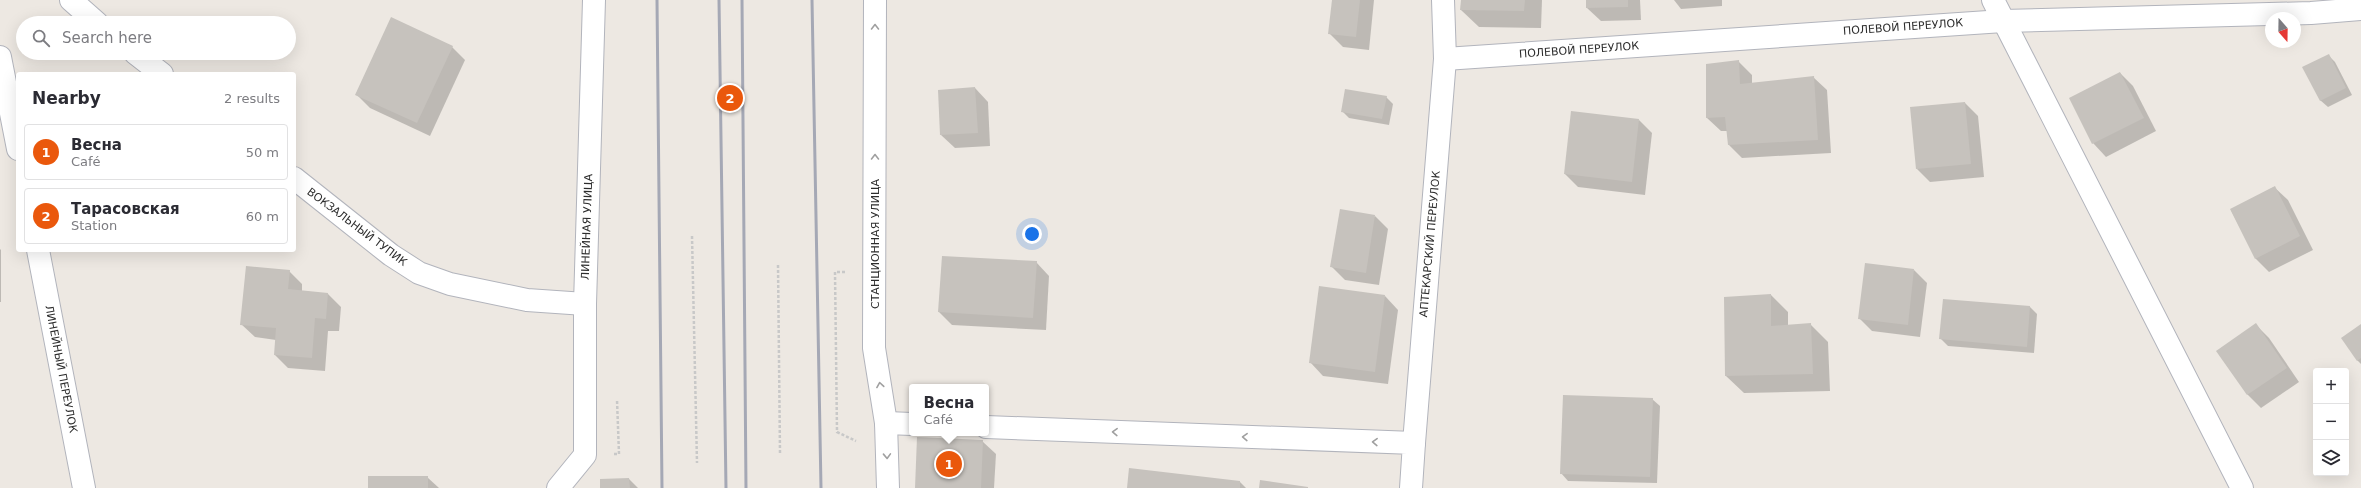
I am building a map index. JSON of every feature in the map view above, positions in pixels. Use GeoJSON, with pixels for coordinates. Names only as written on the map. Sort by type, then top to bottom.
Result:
{"type":"FeatureCollection","features":[{"type":"Feature","properties":{"kind":"street"},"geometry":{"type":"LineString","coordinates":[[71,0],[89,16]]}},
{"type":"Feature","properties":{"kind":"street","name":"ЛИНЕЙНАЯ УЛИЦА"},"geometry":{"type":"LineString","coordinates":[[558,488],[585,455],[585,304],[594,0]]}},
{"type":"Feature","properties":{"kind":"street","name":"СТАНЦИОННАЯ УЛИЦА"},"geometry":{"type":"LineString","coordinates":[[875,0],[874,348],[886,423],[888,488]]}},
{"type":"Feature","properties":{"kind":"street","name":"АПТЕКАРСКИЙ ПЕРЕУЛОК"},"geometry":{"type":"LineString","coordinates":[[1411,488],[1445,59],[1443,0]]}},
{"type":"Feature","properties":{"kind":"street"},"geometry":{"type":"LineString","coordinates":[[1993,0],[2002,21],[2242,488]]}},
{"type":"Feature","properties":{"kind":"street","name":"ПОЛЕВОЙ ПЕРЕУЛОК"},"geometry":{"type":"LineString","coordinates":[[1445,59],[2002,21],[2311,13],[2361,9]]}},
{"type":"Feature","properties":{"kind":"street"},"geometry":{"type":"LineString","coordinates":[[0,57],[16,139]]}},
{"type":"Feature","properties":{"kind":"street"},"geometry":{"type":"LineString","coordinates":[[144,60],[159,72]]}},
{"type":"Feature","properties":{"kind":"street","name":"ВОКЗАЛЬНЫЙ ТУПИК"},"geometry":{"type":"LineString","coordinates":[[296,180],[391,255],[419,273],[450,284],[527,300],[585,304]]}},
{"type":"Feature","properties":{"kind":"street","name":"ЛИНЕЙНЫЙ ПЕРЕУЛОК"},"geometry":{"type":"LineString","coordinates":[[38,252],[84,488]]}},
{"type":"Feature","properties":{"kind":"street"},"geometry":{"type":"LineString","coordinates":[[886,423],[909,424]]}},
{"type":"Feature","properties":{"kind":"street"},"geometry":{"type":"LineString","coordinates":[[989,427],[1414,443]]}},
{"type":"Feature","properties":{"kind":"path"},"geometry":{"type":"LineString","coordinates":[[692,236],[696,462]]}},
{"type":"Feature","properties":{"kind":"path"},"geometry":{"type":"LineString","coordinates":[[778,265],[780,453]]}},
{"type":"Feature","properties":{"kind":"path"},"geometry":{"type":"LineString","coordinates":[[835,272],[837,432]]}},
{"type":"Feature","properties":{"kind":"building"},"geometry":{"type":"Polygon","coordinates":[[[1332,0],[1360,0],[1356,37],[1328,34],[1332,0]]]}},
{"type":"Feature","properties":{"kind":"building"},"geometry":{"type":"Polygon","coordinates":[[[1461,0],[1525,0],[1524,11],[1460,10],[1461,0]]]}},
{"type":"Feature","properties":{"kind":"building"},"geometry":{"type":"Polygon","coordinates":[[[1586,0],[1628,0],[1628,7],[1586,8],[1586,0]]]}},
{"type":"Feature","properties":{"kind":"building"},"geometry":{"type":"Polygon","coordinates":[[[391,17],[453,46],[417,123],[355,95],[391,17]]]}},
{"type":"Feature","properties":{"kind":"building"},"geometry":{"type":"Polygon","coordinates":[[[2329,54],[2346,88],[2320,101],[2302,67],[2329,54]]]}},
{"type":"Feature","properties":{"kind":"building"},"geometry":{"type":"Polygon","coordinates":[[[1739,60],[1740,84],[1814,76],[1818,140],[1728,145],[1725,117],[1706,118],[1706,64],[1739,60]]]}},
{"type":"Feature","properties":{"kind":"building"},"geometry":{"type":"Polygon","coordinates":[[[2120,72],[2144,118],[2092,144],[2069,98],[2120,72]]]}},
{"type":"Feature","properties":{"kind":"building"},"geometry":{"type":"Polygon","coordinates":[[[975,87],[978,133],[940,135],[938,90],[975,87]]]}},
{"type":"Feature","properties":{"kind":"building"},"geometry":{"type":"Polygon","coordinates":[[[1345,89],[1387,96],[1382,119],[1341,112],[1345,89]]]}},
{"type":"Feature","properties":{"kind":"building"},"geometry":{"type":"Polygon","coordinates":[[[1965,102],[1971,164],[1916,169],[1910,107],[1965,102]]]}},
{"type":"Feature","properties":{"kind":"building"},"geometry":{"type":"Polygon","coordinates":[[[1571,111],[1639,119],[1632,182],[1564,174],[1571,111]]]}},
{"type":"Feature","properties":{"kind":"building"},"geometry":{"type":"Polygon","coordinates":[[[2275,186],[2300,236],[2255,259],[2230,209],[2275,186]]]}},
{"type":"Feature","properties":{"kind":"building"},"geometry":{"type":"Polygon","coordinates":[[[1340,209],[1375,215],[1366,273],[1330,267],[1340,209]]]}},
{"type":"Feature","properties":{"kind":"building"},"geometry":{"type":"Polygon","coordinates":[[[942,256],[1037,261],[1033,318],[938,312],[942,256]]]}},
{"type":"Feature","properties":{"kind":"building"},"geometry":{"type":"Polygon","coordinates":[[[1865,263],[1914,269],[1908,325],[1858,319],[1865,263]]]}},
{"type":"Feature","properties":{"kind":"building"},"geometry":{"type":"Polygon","coordinates":[[[246,266],[290,270],[288,289],[328,293],[326,319],[315,318],[312,358],[274,355],[276,328],[240,325],[246,266]]]}},
{"type":"Feature","properties":{"kind":"building"},"geometry":{"type":"Polygon","coordinates":[[[1319,286],[1385,295],[1375,372],[1309,363],[1319,286]]]}},
{"type":"Feature","properties":{"kind":"building"},"geometry":{"type":"Polygon","coordinates":[[[1771,294],[1771,326],[1811,323],[1813,374],[1725,376],[1724,297],[1771,294]]]}},
{"type":"Feature","properties":{"kind":"building"},"geometry":{"type":"Polygon","coordinates":[[[1943,299],[2030,306],[2027,347],[1939,339],[1943,299]]]}},
{"type":"Feature","properties":{"kind":"building"},"geometry":{"type":"Polygon","coordinates":[[[2256,323],[2287,368],[2247,395],[2216,351],[2256,323]]]}},
{"type":"Feature","properties":{"kind":"building"},"geometry":{"type":"Polygon","coordinates":[[[2361,324],[2361,358],[2357,361],[2341,338],[2361,324]]]}},
{"type":"Feature","properties":{"kind":"building"},"geometry":{"type":"Polygon","coordinates":[[[1563,395],[1653,398],[1650,477],[1560,474],[1563,395]]]}},
{"type":"Feature","properties":{"kind":"building"},"geometry":{"type":"Polygon","coordinates":[[[917,437],[983,440],[981,488],[915,488],[917,437]]]}},
{"type":"Feature","properties":{"kind":"building"},"geometry":{"type":"Polygon","coordinates":[[[1129,468],[1240,481],[1240,488],[1127,488],[1129,468]]]}},
{"type":"Feature","properties":{"kind":"building"},"geometry":{"type":"Polygon","coordinates":[[[368,476],[428,476],[428,488],[368,488],[368,476]]]}},
{"type":"Feature","properties":{"kind":"building"},"geometry":{"type":"Polygon","coordinates":[[[629,478],[630,488],[600,488],[600,479],[629,478]]]}},
{"type":"Feature","properties":{"kind":"building"},"geometry":{"type":"Polygon","coordinates":[[[1260,480],[1308,487],[1308,488],[1259,488],[1260,480]]]}},
{"type":"Feature","properties":{"kind":"railway"},"geometry":{"type":"LineString","coordinates":[[657,0],[662,488]]}},
{"type":"Feature","properties":{"kind":"railway"},"geometry":{"type":"LineString","coordinates":[[719,0],[726,488]]}},
{"type":"Feature","properties":{"kind":"railway"},"geometry":{"type":"LineString","coordinates":[[742,0],[746,488]]}},
{"type":"Feature","properties":{"kind":"railway"},"geometry":{"type":"LineString","coordinates":[[812,0],[821,488]]}},
{"type":"Feature","properties":{"kind":"place","name":"Тарасовская"},"geometry":{"type":"Point","coordinates":[730,98]}},
{"type":"Feature","properties":{"kind":"place","name":"Весна"},"geometry":{"type":"Point","coordinates":[949,464]}}]}
